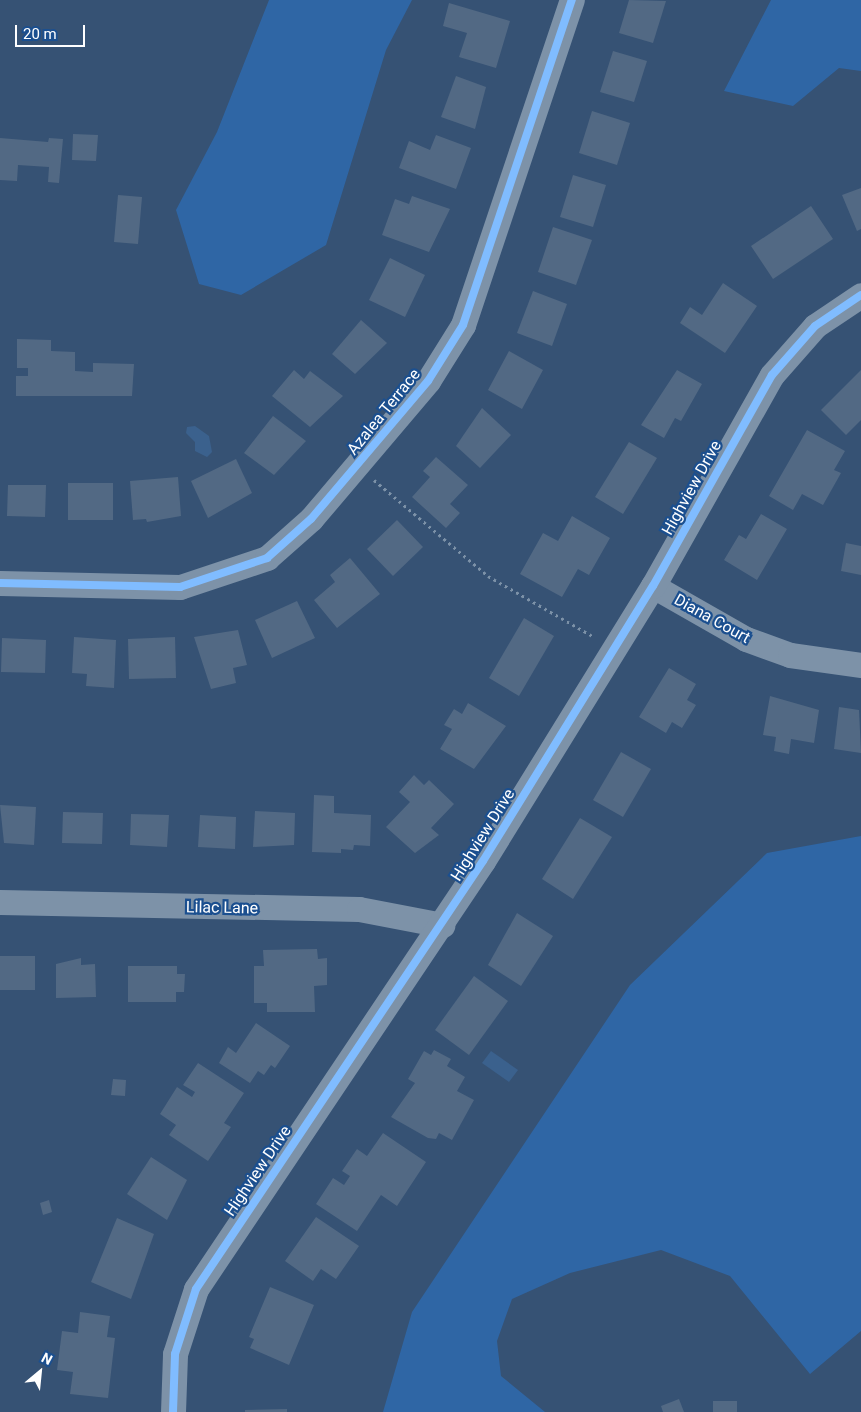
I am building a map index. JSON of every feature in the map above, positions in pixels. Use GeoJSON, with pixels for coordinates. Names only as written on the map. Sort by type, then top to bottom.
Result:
{"type":"FeatureCollection","features":[{"type":"Feature","properties":{"kind":"street","name":"Azalea Terrace"},"geometry":{"type":"LineString","coordinates":[[0,583],[180,587],[213,580],[278,551],[358,466],[428,381],[463,325],[572,0]]}},
{"type":"Feature","properties":{"kind":"street","name":"Highview Drive"},"geometry":{"type":"LineString","coordinates":[[173,1412],[175,1354],[196,1289],[442,925],[653,586],[784,357],[832,311],[861,295]]}},
{"type":"Feature","properties":{"kind":"street","name":"Diana Court"},"geometry":{"type":"LineString","coordinates":[[653,586],[746,639],[790,654],[861,665]]}},
{"type":"Feature","properties":{"kind":"street","name":"Lilac Lane"},"geometry":{"type":"LineString","coordinates":[[0,902],[359,909],[442,925]]}},
{"type":"Feature","properties":{"kind":"path"},"geometry":{"type":"LineString","coordinates":[[358,466],[488,576],[614,649]]}},
{"type":"Feature","properties":{"kind":"shaded area"},"geometry":{"type":"Polygon","coordinates":[[[269,0],[412,0],[386,50],[326,245],[241,295],[199,284],[176,210],[217,132],[269,0]]]}},
{"type":"Feature","properties":{"kind":"shaded area"},"geometry":{"type":"Polygon","coordinates":[[[771,0],[861,0],[861,71],[839,68],[793,106],[724,91],[771,0]]]}},
{"type":"Feature","properties":{"kind":"shaded area"},"geometry":{"type":"Polygon","coordinates":[[[195,426],[209,436],[212,452],[207,457],[195,451],[195,442],[186,433],[187,427],[195,426]]]}},
{"type":"Feature","properties":{"kind":"shaded area"},"geometry":{"type":"Polygon","coordinates":[[[861,836],[861,1331],[810,1374],[730,1276],[661,1250],[570,1273],[512,1299],[497,1341],[501,1376],[545,1412],[383,1412],[412,1312],[630,985],[767,853],[861,836]]]}},
{"type":"Feature","properties":{"kind":"shaded area"},"geometry":{"type":"Polygon","coordinates":[[[491,1051],[518,1070],[509,1082],[482,1063],[491,1051]]]}},
{"type":"Feature","properties":{"kind":"building"},"geometry":{"type":"Polygon","coordinates":[[[629,0],[666,1],[653,43],[619,33],[629,0]]]}},
{"type":"Feature","properties":{"kind":"building"},"geometry":{"type":"Polygon","coordinates":[[[449,3],[510,21],[496,68],[459,57],[467,33],[443,26],[449,3]]]}},
{"type":"Feature","properties":{"kind":"building"},"geometry":{"type":"Polygon","coordinates":[[[613,51],[647,61],[634,102],[600,92],[613,51]]]}},
{"type":"Feature","properties":{"kind":"building"},"geometry":{"type":"Polygon","coordinates":[[[456,76],[486,87],[475,129],[441,117],[456,76]]]}},
{"type":"Feature","properties":{"kind":"building"},"geometry":{"type":"Polygon","coordinates":[[[592,111],[630,123],[617,165],[579,153],[592,111]]]}},
{"type":"Feature","properties":{"kind":"building"},"geometry":{"type":"Polygon","coordinates":[[[73,134],[98,135],[96,161],[72,160],[73,134]]]}},
{"type":"Feature","properties":{"kind":"building"},"geometry":{"type":"Polygon","coordinates":[[[436,135],[471,148],[456,189],[399,168],[409,141],[430,150],[436,135]]]}},
{"type":"Feature","properties":{"kind":"building"},"geometry":{"type":"Polygon","coordinates":[[[0,138],[48,142],[49,138],[63,139],[59,183],[48,182],[49,167],[18,165],[17,181],[0,180],[0,138]]]}},
{"type":"Feature","properties":{"kind":"building"},"geometry":{"type":"Polygon","coordinates":[[[573,175],[606,185],[593,227],[560,217],[573,175]]]}},
{"type":"Feature","properties":{"kind":"building"},"geometry":{"type":"Polygon","coordinates":[[[861,188],[861,229],[857,231],[842,195],[861,188]]]}},
{"type":"Feature","properties":{"kind":"building"},"geometry":{"type":"Polygon","coordinates":[[[118,195],[142,197],[138,244],[114,242],[118,195]]]}},
{"type":"Feature","properties":{"kind":"building"},"geometry":{"type":"Polygon","coordinates":[[[412,196],[450,209],[429,252],[382,235],[395,199],[409,204],[412,196]]]}},
{"type":"Feature","properties":{"kind":"building"},"geometry":{"type":"Polygon","coordinates":[[[811,206],[833,239],[773,279],[751,246],[811,206]]]}},
{"type":"Feature","properties":{"kind":"building"},"geometry":{"type":"Polygon","coordinates":[[[553,227],[592,240],[576,285],[538,272],[553,227]]]}},
{"type":"Feature","properties":{"kind":"building"},"geometry":{"type":"Polygon","coordinates":[[[390,258],[425,275],[405,317],[369,300],[390,258]]]}},
{"type":"Feature","properties":{"kind":"building"},"geometry":{"type":"Polygon","coordinates":[[[723,283],[757,306],[725,353],[680,323],[690,307],[702,315],[723,283]]]}},
{"type":"Feature","properties":{"kind":"building"},"geometry":{"type":"Polygon","coordinates":[[[533,291],[567,304],[552,346],[517,333],[533,291]]]}},
{"type":"Feature","properties":{"kind":"building"},"geometry":{"type":"Polygon","coordinates":[[[361,320],[387,343],[355,374],[332,354],[361,320]]]}},
{"type":"Feature","properties":{"kind":"building"},"geometry":{"type":"Polygon","coordinates":[[[17,339],[51,340],[51,351],[75,352],[75,371],[93,372],[93,363],[134,364],[132,396],[16,396],[16,376],[28,376],[28,368],[17,368],[17,339]]]}},
{"type":"Feature","properties":{"kind":"building"},"geometry":{"type":"Polygon","coordinates":[[[509,351],[543,370],[522,409],[488,390],[509,351]]]}},
{"type":"Feature","properties":{"kind":"building"},"geometry":{"type":"Polygon","coordinates":[[[294,370],[304,379],[310,371],[343,396],[310,427],[272,396],[294,370]]]}},
{"type":"Feature","properties":{"kind":"building"},"geometry":{"type":"Polygon","coordinates":[[[677,370],[702,384],[681,421],[675,418],[664,438],[641,425],[677,370]]]}},
{"type":"Feature","properties":{"kind":"building"},"geometry":{"type":"Polygon","coordinates":[[[861,370],[861,420],[846,435],[821,410],[861,370]]]}},
{"type":"Feature","properties":{"kind":"building"},"geometry":{"type":"Polygon","coordinates":[[[482,408],[511,435],[480,468],[456,446],[482,408]]]}},
{"type":"Feature","properties":{"kind":"building"},"geometry":{"type":"Polygon","coordinates":[[[273,416],[306,441],[274,475],[244,453],[273,416]]]}},
{"type":"Feature","properties":{"kind":"building"},"geometry":{"type":"Polygon","coordinates":[[[807,430],[845,451],[834,470],[841,473],[823,505],[802,494],[793,510],[769,496],[807,430]]]}},
{"type":"Feature","properties":{"kind":"building"},"geometry":{"type":"Polygon","coordinates":[[[629,442],[657,458],[623,514],[595,497],[629,442]]]}},
{"type":"Feature","properties":{"kind":"building"},"geometry":{"type":"Polygon","coordinates":[[[436,457],[468,485],[450,504],[460,513],[446,528],[412,497],[430,477],[423,471],[436,457]]]}},
{"type":"Feature","properties":{"kind":"building"},"geometry":{"type":"Polygon","coordinates":[[[236,459],[252,493],[208,518],[191,481],[236,459]]]}},
{"type":"Feature","properties":{"kind":"building"},"geometry":{"type":"Polygon","coordinates":[[[178,477],[181,516],[147,522],[146,519],[133,520],[130,481],[178,477]]]}},
{"type":"Feature","properties":{"kind":"building"},"geometry":{"type":"Polygon","coordinates":[[[68,483],[113,483],[113,520],[68,520],[68,483]]]}},
{"type":"Feature","properties":{"kind":"building"},"geometry":{"type":"Polygon","coordinates":[[[8,485],[46,485],[45,517],[7,516],[8,485]]]}},
{"type":"Feature","properties":{"kind":"building"},"geometry":{"type":"Polygon","coordinates":[[[761,514],[787,529],[757,580],[724,560],[739,535],[746,539],[761,514]]]}},
{"type":"Feature","properties":{"kind":"building"},"geometry":{"type":"Polygon","coordinates":[[[572,516],[610,538],[589,575],[578,569],[562,597],[520,574],[543,533],[558,541],[572,516]]]}},
{"type":"Feature","properties":{"kind":"building"},"geometry":{"type":"Polygon","coordinates":[[[397,520],[423,547],[393,576],[367,549],[397,520]]]}},
{"type":"Feature","properties":{"kind":"building"},"geometry":{"type":"Polygon","coordinates":[[[846,543],[861,546],[861,575],[841,571],[846,543]]]}},
{"type":"Feature","properties":{"kind":"building"},"geometry":{"type":"Polygon","coordinates":[[[350,558],[380,594],[337,628],[314,600],[335,582],[330,575],[350,558]]]}},
{"type":"Feature","properties":{"kind":"building"},"geometry":{"type":"Polygon","coordinates":[[[297,601],[315,638],[272,658],[255,620],[297,601]]]}},
{"type":"Feature","properties":{"kind":"building"},"geometry":{"type":"Polygon","coordinates":[[[524,618],[554,636],[519,696],[489,678],[524,618]]]}},
{"type":"Feature","properties":{"kind":"building"},"geometry":{"type":"Polygon","coordinates":[[[238,630],[247,665],[233,668],[236,683],[211,689],[194,637],[238,630]]]}},
{"type":"Feature","properties":{"kind":"building"},"geometry":{"type":"Polygon","coordinates":[[[74,637],[116,640],[114,688],[86,686],[87,674],[72,673],[74,637]]]}},
{"type":"Feature","properties":{"kind":"building"},"geometry":{"type":"Polygon","coordinates":[[[175,637],[176,678],[129,679],[128,639],[175,637]]]}},
{"type":"Feature","properties":{"kind":"building"},"geometry":{"type":"Polygon","coordinates":[[[2,638],[46,640],[45,673],[1,672],[2,638]]]}},
{"type":"Feature","properties":{"kind":"building"},"geometry":{"type":"Polygon","coordinates":[[[669,668],[696,684],[687,700],[696,705],[682,728],[672,722],[666,733],[639,717],[669,668]]]}},
{"type":"Feature","properties":{"kind":"building"},"geometry":{"type":"Polygon","coordinates":[[[770,696],[819,710],[814,743],[791,739],[789,754],[774,751],[776,737],[763,735],[770,696]]]}},
{"type":"Feature","properties":{"kind":"building"},"geometry":{"type":"Polygon","coordinates":[[[468,703],[506,726],[474,769],[440,749],[452,729],[444,725],[454,709],[462,714],[468,703]]]}},
{"type":"Feature","properties":{"kind":"building"},"geometry":{"type":"Polygon","coordinates":[[[839,707],[859,710],[861,753],[834,749],[839,707]]]}},
{"type":"Feature","properties":{"kind":"building"},"geometry":{"type":"Polygon","coordinates":[[[621,752],[651,769],[623,817],[593,800],[621,752]]]}},
{"type":"Feature","properties":{"kind":"building"},"geometry":{"type":"Polygon","coordinates":[[[414,775],[424,785],[429,780],[454,804],[431,828],[439,835],[415,853],[386,827],[410,802],[399,792],[414,775]]]}},
{"type":"Feature","properties":{"kind":"building"},"geometry":{"type":"Polygon","coordinates":[[[314,795],[334,796],[334,813],[371,815],[370,846],[354,845],[353,850],[341,849],[341,853],[312,852],[314,795]]]}},
{"type":"Feature","properties":{"kind":"building"},"geometry":{"type":"Polygon","coordinates":[[[0,805],[36,807],[34,845],[4,843],[0,805]]]}},
{"type":"Feature","properties":{"kind":"building"},"geometry":{"type":"Polygon","coordinates":[[[255,811],[295,813],[294,845],[253,847],[255,811]]]}},
{"type":"Feature","properties":{"kind":"building"},"geometry":{"type":"Polygon","coordinates":[[[63,812],[103,813],[102,844],[62,843],[63,812]]]}},
{"type":"Feature","properties":{"kind":"building"},"geometry":{"type":"Polygon","coordinates":[[[131,814],[169,815],[167,847],[130,845],[131,814]]]}},
{"type":"Feature","properties":{"kind":"building"},"geometry":{"type":"Polygon","coordinates":[[[200,815],[236,817],[235,849],[198,847],[200,815]]]}},
{"type":"Feature","properties":{"kind":"building"},"geometry":{"type":"Polygon","coordinates":[[[580,818],[612,837],[573,899],[542,879],[580,818]]]}},
{"type":"Feature","properties":{"kind":"building"},"geometry":{"type":"Polygon","coordinates":[[[517,913],[553,936],[521,986],[488,965],[517,913]]]}},
{"type":"Feature","properties":{"kind":"building"},"geometry":{"type":"Polygon","coordinates":[[[317,949],[318,959],[327,958],[327,985],[314,986],[315,1012],[267,1012],[267,1003],[254,1003],[254,966],[264,966],[263,950],[317,949]]]}},
{"type":"Feature","properties":{"kind":"building"},"geometry":{"type":"Polygon","coordinates":[[[0,956],[35,956],[35,990],[0,990],[0,956]]]}},
{"type":"Feature","properties":{"kind":"building"},"geometry":{"type":"Polygon","coordinates":[[[81,958],[81,965],[95,964],[96,997],[56,998],[56,964],[81,958]]]}},
{"type":"Feature","properties":{"kind":"building"},"geometry":{"type":"Polygon","coordinates":[[[128,966],[177,966],[177,974],[185,974],[184,992],[176,992],[176,1002],[128,1002],[128,966]]]}},
{"type":"Feature","properties":{"kind":"building"},"geometry":{"type":"Polygon","coordinates":[[[474,976],[508,1001],[469,1055],[435,1030],[474,976]]]}},
{"type":"Feature","properties":{"kind":"building"},"geometry":{"type":"Polygon","coordinates":[[[256,1023],[290,1046],[275,1068],[271,1065],[264,1075],[258,1071],[250,1083],[219,1063],[228,1047],[236,1053],[256,1023]]]}},
{"type":"Feature","properties":{"kind":"building"},"geometry":{"type":"Polygon","coordinates":[[[434,1050],[451,1059],[447,1066],[465,1077],[457,1091],[474,1100],[452,1140],[439,1133],[436,1139],[428,1138],[391,1117],[415,1083],[408,1079],[424,1051],[431,1055],[434,1050]]]}},
{"type":"Feature","properties":{"kind":"building"},"geometry":{"type":"Polygon","coordinates":[[[198,1063],[244,1093],[224,1123],[231,1127],[208,1161],[169,1135],[176,1125],[160,1114],[177,1087],[192,1097],[195,1092],[183,1085],[198,1063]]]}},
{"type":"Feature","properties":{"kind":"building"},"geometry":{"type":"Polygon","coordinates":[[[113,1079],[126,1080],[125,1096],[111,1095],[113,1079]]]}},
{"type":"Feature","properties":{"kind":"building"},"geometry":{"type":"Polygon","coordinates":[[[383,1133],[426,1162],[397,1206],[381,1195],[357,1231],[316,1204],[333,1178],[344,1185],[350,1176],[342,1171],[357,1149],[367,1156],[383,1133]]]}},
{"type":"Feature","properties":{"kind":"building"},"geometry":{"type":"Polygon","coordinates":[[[151,1157],[187,1180],[167,1220],[127,1194],[151,1157]]]}},
{"type":"Feature","properties":{"kind":"building"},"geometry":{"type":"Polygon","coordinates":[[[49,1200],[52,1212],[43,1215],[40,1203],[49,1200]]]}},
{"type":"Feature","properties":{"kind":"building"},"geometry":{"type":"Polygon","coordinates":[[[316,1217],[359,1246],[336,1279],[321,1269],[313,1281],[285,1261],[316,1217]]]}},
{"type":"Feature","properties":{"kind":"building"},"geometry":{"type":"Polygon","coordinates":[[[117,1218],[154,1234],[131,1299],[91,1282],[117,1218]]]}},
{"type":"Feature","properties":{"kind":"building"},"geometry":{"type":"Polygon","coordinates":[[[270,1287],[314,1305],[289,1365],[250,1348],[254,1339],[249,1337],[270,1287]]]}},
{"type":"Feature","properties":{"kind":"building"},"geometry":{"type":"Polygon","coordinates":[[[80,1312],[110,1316],[107,1337],[115,1338],[108,1398],[70,1394],[73,1372],[57,1370],[62,1331],[78,1333],[80,1312]]]}},
{"type":"Feature","properties":{"kind":"building"},"geometry":{"type":"Polygon","coordinates":[[[679,1399],[684,1412],[663,1412],[661,1406],[679,1399]]]}},
{"type":"Feature","properties":{"kind":"building"},"geometry":{"type":"Polygon","coordinates":[[[713,1401],[737,1401],[737,1412],[713,1412],[713,1401]]]}},
{"type":"Feature","properties":{"kind":"building"},"geometry":{"type":"Polygon","coordinates":[[[287,1409],[287,1412],[245,1412],[245,1410],[287,1409]]]}},
{"type":"Feature","properties":{"kind":"cycle path"},"geometry":{"type":"LineString","coordinates":[[0,583],[180,587],[267,558],[311,519],[428,381],[463,325],[572,0]]}},
{"type":"Feature","properties":{"kind":"cycle path"},"geometry":{"type":"LineString","coordinates":[[173,1412],[175,1354],[196,1289],[483,861],[653,586],[772,375],[815,326],[861,295]]}}]}
